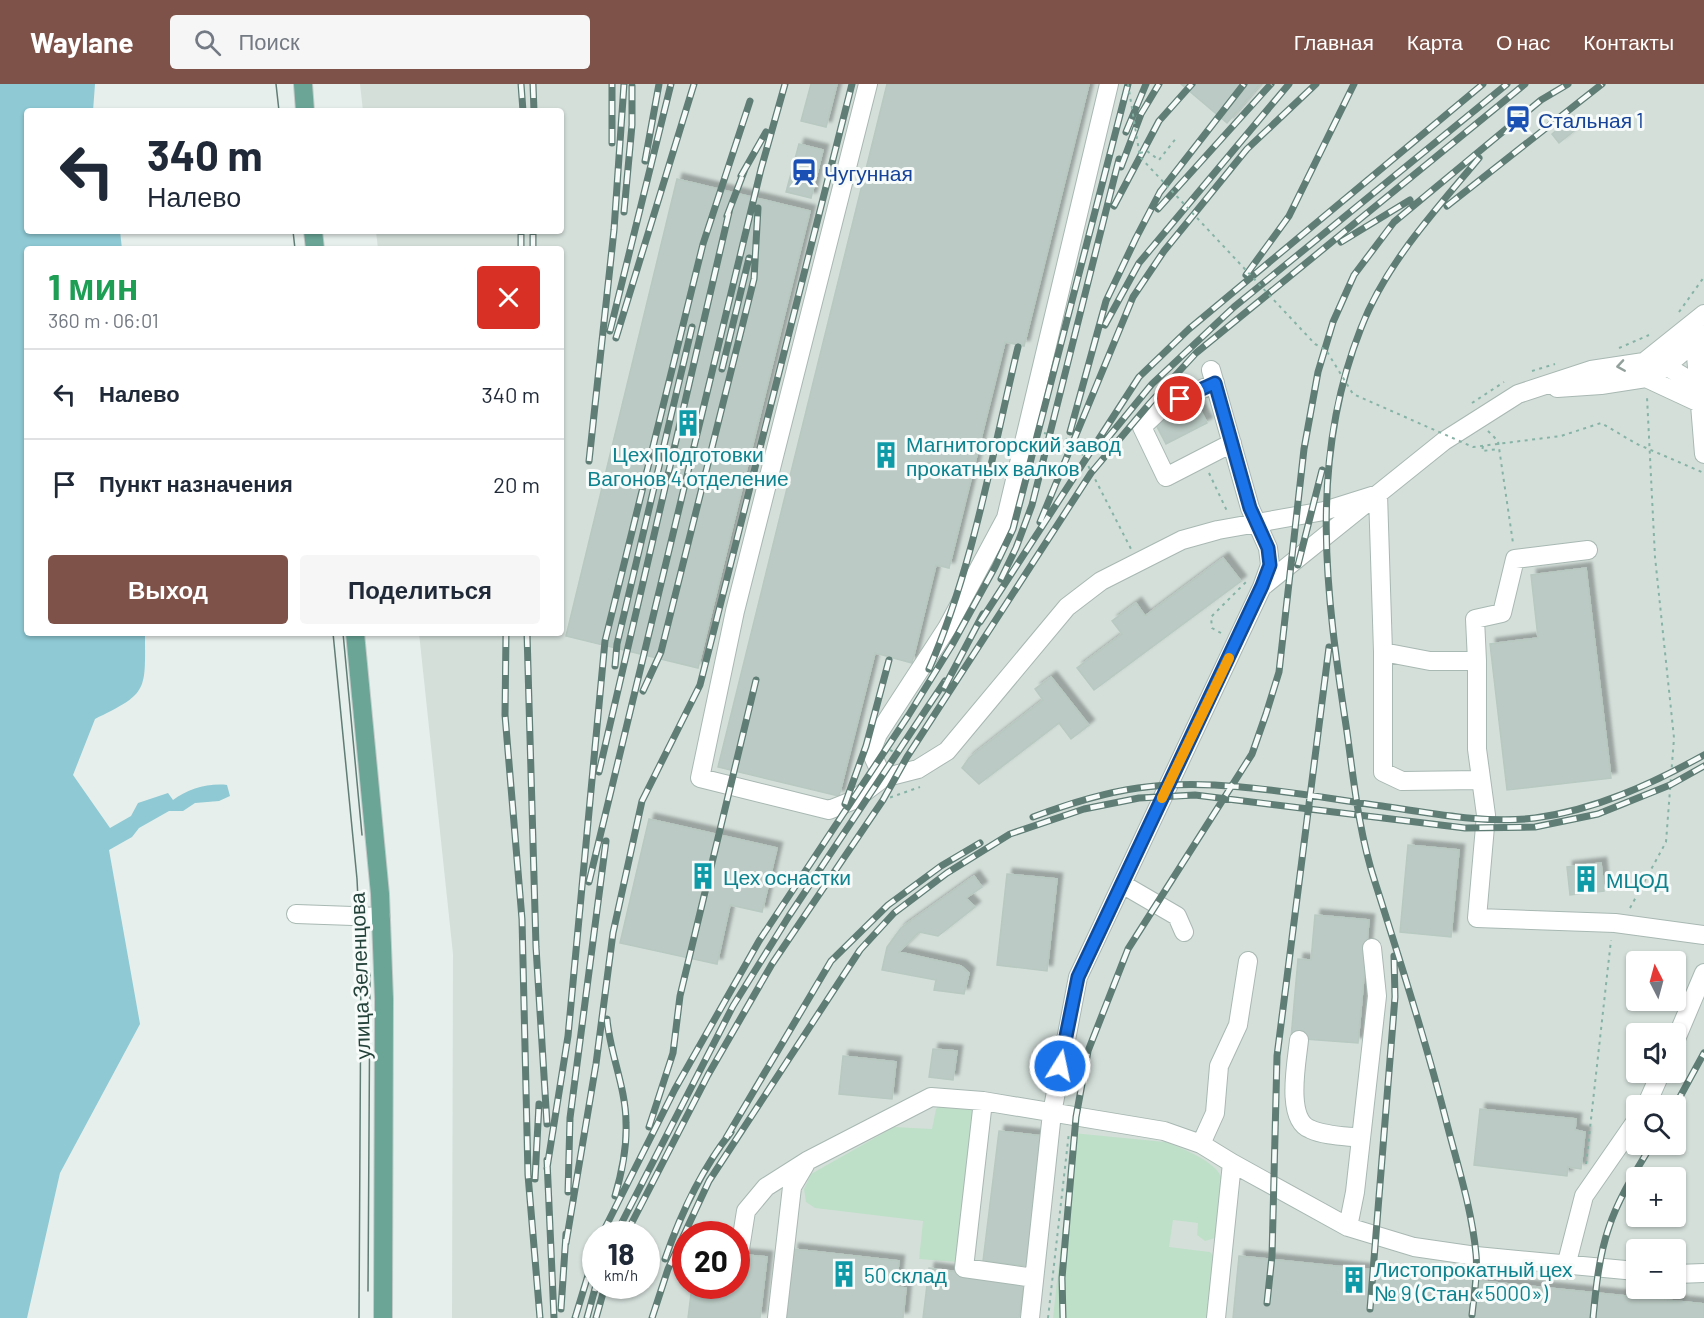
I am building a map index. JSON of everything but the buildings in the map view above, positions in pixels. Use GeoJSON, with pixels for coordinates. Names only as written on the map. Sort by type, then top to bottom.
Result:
{"type":"FeatureCollection","features":[{"type":"Feature","properties":{"kind":"main road"},"geometry":{"type":"LineString","coordinates":[[303,84],[304,108]]}},
{"type":"Feature","properties":{"kind":"main road","name":"улица Зеленцова"},"geometry":{"type":"LineString","coordinates":[[355,636],[381,917],[384,999],[383,1318]]}},
{"type":"Feature","properties":{"kind":"lane"},"geometry":{"type":"LineString","coordinates":[[868,84],[735,611],[700,778],[829,810],[854,800],[883,777],[918,769],[947,751],[1067,607],[1101,581],[1182,540],[1256,522],[1324,511],[1378,494]]}},
{"type":"Feature","properties":{"kind":"lane"},"geometry":{"type":"LineString","coordinates":[[883,777],[871,752],[878,734],[947,628],[1006,518],[1026,429],[1069,263],[1109,84]]}},
{"type":"Feature","properties":{"kind":"lane"},"geometry":{"type":"LineString","coordinates":[[1258,581],[1480,416],[1518,394],[1528,382],[1591,370],[1645,370],[1666,366],[1700,328]]}},
{"type":"Feature","properties":{"kind":"lane"},"geometry":{"type":"LineString","coordinates":[[1645,370],[1700,328]]}},
{"type":"Feature","properties":{"kind":"lane"},"geometry":{"type":"LineString","coordinates":[[1700,328],[1704,454]]}},
{"type":"Feature","properties":{"kind":"lane"},"geometry":{"type":"LineString","coordinates":[[1666,366],[1701,395]]}},
{"type":"Feature","properties":{"kind":"lane"},"geometry":{"type":"LineString","coordinates":[[1645,370],[1701,395]]}},
{"type":"Feature","properties":{"kind":"lane"},"geometry":{"type":"LineString","coordinates":[[1030,1318],[1052,1113],[1078,977],[1258,581],[1270,565],[1268,548],[1256,522],[1213,376],[1163,407],[1142,428],[1166,477],[1232,443]]}},
{"type":"Feature","properties":{"kind":"lane"},"geometry":{"type":"LineString","coordinates":[[1378,494],[1383,652],[1383,772],[1402,781],[1482,780]]}},
{"type":"Feature","properties":{"kind":"lane"},"geometry":{"type":"LineString","coordinates":[[1588,550],[1515,559],[1503,613],[1475,620],[1477,749],[1486,815],[1477,918],[1615,923],[1704,935]]}},
{"type":"Feature","properties":{"kind":"lane"},"geometry":{"type":"LineString","coordinates":[[1383,652],[1430,661],[1477,661]]}},
{"type":"Feature","properties":{"kind":"lane"},"geometry":{"type":"LineString","coordinates":[[1122,884],[1177,915],[1184,932]]}},
{"type":"Feature","properties":{"kind":"lane"},"geometry":{"type":"LineString","coordinates":[[296,914],[381,917]]}},
{"type":"Feature","properties":{"kind":"lane"},"geometry":{"type":"LineString","coordinates":[[1348,1227],[1361,1138],[1377,996],[1372,948]]}},
{"type":"Feature","properties":{"kind":"lane"},"geometry":{"type":"LineString","coordinates":[[1201,1144],[1215,1113],[1219,1066],[1238,1025],[1248,961]]}},
{"type":"Feature","properties":{"kind":"lane"},"geometry":{"type":"LineString","coordinates":[[1682,1023],[1704,973]]}},
{"type":"Feature","properties":{"kind":"lane"},"geometry":{"type":"LineString","coordinates":[[1299,1040],[1294,1094],[1298,1116],[1307,1129],[1326,1134],[1361,1138]]}},
{"type":"Feature","properties":{"kind":"lane"},"geometry":{"type":"LineString","coordinates":[[744,1221],[746,1211],[766,1187],[807,1161],[931,1097],[983,1101],[1164,1131],[1201,1144],[1348,1227],[1414,1247],[1626,1271]]}},
{"type":"Feature","properties":{"kind":"lane"},"geometry":{"type":"LineString","coordinates":[[983,1101],[964,1268],[1034,1278]]}},
{"type":"Feature","properties":{"kind":"lane"},"geometry":{"type":"LineString","coordinates":[[1566,1266],[1584,1196],[1626,1135]]}},
{"type":"Feature","properties":{"kind":"lane"},"geometry":{"type":"LineString","coordinates":[[777,1318],[792,1186],[807,1161]]}},
{"type":"Feature","properties":{"kind":"lane"},"geometry":{"type":"LineString","coordinates":[[1216,1318],[1232,1163]]}},
{"type":"Feature","properties":{"kind":"lane"},"geometry":{"type":"LineString","coordinates":[[1686,1274],[1704,1273]]}},
{"type":"Feature","properties":{"kind":"path"},"geometry":{"type":"LineString","coordinates":[[1128,84],[1140,157],[1315,344],[1326,350],[1353,394],[1473,447],[1561,435],[1600,423],[1637,444],[1704,473]]}},
{"type":"Feature","properties":{"kind":"path"},"geometry":{"type":"LineString","coordinates":[[1140,153],[1147,151],[1159,160],[1177,137]]}},
{"type":"Feature","properties":{"kind":"path"},"geometry":{"type":"LineString","coordinates":[[1674,319],[1704,277]]}},
{"type":"Feature","properties":{"kind":"path"},"geometry":{"type":"LineString","coordinates":[[1613,350],[1650,335]]}},
{"type":"Feature","properties":{"kind":"path"},"geometry":{"type":"LineString","coordinates":[[1528,382],[1557,363]]}},
{"type":"Feature","properties":{"kind":"path"},"geometry":{"type":"LineString","coordinates":[[1584,1196],[1594,1081],[1610,945],[1615,923],[1631,906],[1666,842],[1671,805],[1674,738],[1654,557],[1645,370]]}},
{"type":"Feature","properties":{"kind":"path"},"geometry":{"type":"LineString","coordinates":[[1472,402],[1508,381]]}},
{"type":"Feature","properties":{"kind":"path"},"geometry":{"type":"LineString","coordinates":[[1486,428],[1498,441],[1515,559]]}},
{"type":"Feature","properties":{"kind":"path"},"geometry":{"type":"LineString","coordinates":[[1026,429],[1074,441],[1137,561]]}},
{"type":"Feature","properties":{"kind":"path"},"geometry":{"type":"LineString","coordinates":[[1458,449],[1468,442]]}},
{"type":"Feature","properties":{"kind":"path"},"geometry":{"type":"LineString","coordinates":[[1483,446],[1482,451],[1499,450]]}},
{"type":"Feature","properties":{"kind":"path"},"geometry":{"type":"LineString","coordinates":[[1202,458],[1227,512]]}},
{"type":"Feature","properties":{"kind":"path"},"geometry":{"type":"LineString","coordinates":[[1211,617],[1258,581]]}},
{"type":"Feature","properties":{"kind":"path"},"geometry":{"type":"LineString","coordinates":[[883,800],[927,783]]}},
{"type":"Feature","properties":{"kind":"path"},"geometry":{"type":"LineString","coordinates":[[1048,1318],[1071,1116]]}},
{"type":"Feature","properties":{"kind":"shaded area"},"geometry":{"type":"Polygon","coordinates":[[[360,84],[1704,84],[1704,1318],[452,1318],[453,954],[419,636],[564,636],[564,246],[378,246],[376,234],[564,234],[564,108],[363,108],[360,84]]]}},
{"type":"Feature","properties":{"kind":"green space"},"geometry":{"type":"Polygon","coordinates":[[[941,1104],[965,1105],[972,1109],[973,1114],[957,1262],[919,1259],[923,1221],[815,1208],[806,1202],[804,1189],[811,1174],[894,1127],[932,1129],[936,1109],[941,1104]]]}},
{"type":"Feature","properties":{"kind":"green space"},"geometry":{"type":"Polygon","coordinates":[[[1073,1133],[1165,1142],[1207,1162],[1220,1174],[1222,1193],[1218,1232],[1215,1238],[1205,1241],[1197,1235],[1198,1223],[1173,1220],[1169,1247],[1210,1252],[1215,1258],[1209,1318],[1053,1318],[1073,1133]]]}},
{"type":"Feature","properties":{"kind":"water"},"geometry":{"type":"Polygon","coordinates":[[[0,84],[95,84],[93,108],[24,108],[24,234],[120,234],[122,246],[24,246],[24,636],[145,636],[145,667],[140,688],[135,696],[126,703],[95,719],[73,775],[110,828],[131,816],[138,803],[168,793],[173,800],[198,788],[227,785],[230,796],[219,801],[195,803],[183,811],[169,811],[139,828],[132,837],[109,850],[140,1024],[60,1173],[27,1318],[0,1318],[0,84]]]}},
{"type":"Feature","properties":{"kind":"tram line"},"geometry":{"type":"LineString","coordinates":[[276,84],[279,108]]}},
{"type":"Feature","properties":{"kind":"tram line"},"geometry":{"type":"LineString","coordinates":[[293,234],[295,246]]}},
{"type":"Feature","properties":{"kind":"tram line"},"geometry":{"type":"LineString","coordinates":[[333,636],[357,879],[361,961],[359,1318]]}},
{"type":"Feature","properties":{"kind":"tram line"},"geometry":{"type":"LineString","coordinates":[[343,636],[362,835]]}},
{"type":"Feature","properties":{"kind":"tram line"},"geometry":{"type":"LineString","coordinates":[[368,1291],[370,973]]}},
{"type":"Feature","properties":{"kind":"railway"},"geometry":{"type":"LineString","coordinates":[[521,84],[523,108]]}},
{"type":"Feature","properties":{"kind":"railway"},"geometry":{"type":"LineString","coordinates":[[533,84],[534,108]]}},
{"type":"Feature","properties":{"kind":"railway"},"geometry":{"type":"LineString","coordinates":[[612,84],[612,143]]}},
{"type":"Feature","properties":{"kind":"railway"},"geometry":{"type":"LineString","coordinates":[[589,461],[614,230],[624,84]]}},
{"type":"Feature","properties":{"kind":"railway"},"geometry":{"type":"LineString","coordinates":[[645,161],[659,84]]}},
{"type":"Feature","properties":{"kind":"railway"},"geometry":{"type":"LineString","coordinates":[[610,331],[671,84]]}},
{"type":"Feature","properties":{"kind":"railway"},"geometry":{"type":"LineString","coordinates":[[616,338],[694,84]]}},
{"type":"Feature","properties":{"kind":"railway"},"geometry":{"type":"LineString","coordinates":[[589,882],[761,169],[785,84]]}},
{"type":"Feature","properties":{"kind":"railway"},"geometry":{"type":"LineString","coordinates":[[566,1243],[596,1064],[613,933],[642,801],[700,685],[852,84]]}},
{"type":"Feature","properties":{"kind":"railway"},"geometry":{"type":"LineString","coordinates":[[609,1221],[675,1089],[759,941],[908,716],[952,645],[1013,529],[1128,84]]}},
{"type":"Feature","properties":{"kind":"railway"},"geometry":{"type":"LineString","coordinates":[[1126,132],[1146,84]]}},
{"type":"Feature","properties":{"kind":"railway"},"geometry":{"type":"LineString","coordinates":[[1121,167],[1141,114],[1159,84]]}},
{"type":"Feature","properties":{"kind":"railway"},"geometry":{"type":"LineString","coordinates":[[1114,206],[1159,121],[1192,84]]}},
{"type":"Feature","properties":{"kind":"railway"},"geometry":{"type":"LineString","coordinates":[[1070,432],[1106,301],[1136,238],[1160,192],[1244,84]]}},
{"type":"Feature","properties":{"kind":"railway"},"geometry":{"type":"LineString","coordinates":[[1158,209],[1271,84]]}},
{"type":"Feature","properties":{"kind":"railway"},"geometry":{"type":"LineString","coordinates":[[1105,325],[1139,263],[1289,84]]}},
{"type":"Feature","properties":{"kind":"railway"},"geometry":{"type":"LineString","coordinates":[[1040,522],[1133,297],[1164,251],[1247,149],[1316,84]]}},
{"type":"Feature","properties":{"kind":"railway"},"geometry":{"type":"LineString","coordinates":[[1246,275],[1289,216],[1354,84]]}},
{"type":"Feature","properties":{"kind":"railway"},"geometry":{"type":"LineString","coordinates":[[980,622],[1139,377],[1189,329],[1483,84]]}},
{"type":"Feature","properties":{"kind":"railway"},"geometry":{"type":"LineString","coordinates":[[1106,440],[1152,384],[1234,307],[1507,84]]}},
{"type":"Feature","properties":{"kind":"railway"},"geometry":{"type":"LineString","coordinates":[[633,1221],[708,1075],[772,964],[883,800],[907,757],[1091,473],[1196,353],[1525,84]]}},
{"type":"Feature","properties":{"kind":"railway"},"geometry":{"type":"LineString","coordinates":[[1063,1318],[1062,1278],[1076,1117],[1088,1051],[1128,949],[1252,754],[1266,714],[1279,672],[1304,449],[1318,372],[1333,322],[1354,275],[1394,222],[1541,100],[1568,84]]}},
{"type":"Feature","properties":{"kind":"railway"},"geometry":{"type":"LineString","coordinates":[[1447,206],[1602,84]]}},
{"type":"Feature","properties":{"kind":"railway"},"geometry":{"type":"LineString","coordinates":[[624,212],[632,125],[632,86]]}},
{"type":"Feature","properties":{"kind":"railway"},"geometry":{"type":"LineString","coordinates":[[547,1168],[568,1036],[605,641],[703,244],[750,101]]}},
{"type":"Feature","properties":{"kind":"railway"},"geometry":{"type":"LineString","coordinates":[[741,176],[766,132]]}},
{"type":"Feature","properties":{"kind":"railway"},"geometry":{"type":"LineString","coordinates":[[1472,1315],[1476,1261],[1474,1238],[1461,1175],[1413,1005],[1369,864],[1361,826],[1333,630],[1326,528],[1328,478],[1334,428],[1344,378],[1361,328],[1371,304],[1398,259],[1479,158]]}},
{"type":"Feature","properties":{"kind":"railway"},"geometry":{"type":"LineString","coordinates":[[1001,579],[1016,548],[1032,505],[1119,159]]}},
{"type":"Feature","properties":{"kind":"railway"},"geometry":{"type":"LineString","coordinates":[[727,216],[745,169]]}},
{"type":"Feature","properties":{"kind":"railway"},"geometry":{"type":"LineString","coordinates":[[1341,242],[1410,200]]}},
{"type":"Feature","properties":{"kind":"railway"},"geometry":{"type":"LineString","coordinates":[[599,772],[730,208]]}},
{"type":"Feature","properties":{"kind":"railway"},"geometry":{"type":"LineString","coordinates":[[643,691],[661,652],[754,279],[758,208]]}},
{"type":"Feature","properties":{"kind":"railway"},"geometry":{"type":"LineString","coordinates":[[521,234],[521,246]]}},
{"type":"Feature","properties":{"kind":"railway"},"geometry":{"type":"LineString","coordinates":[[533,234],[533,246]]}},
{"type":"Feature","properties":{"kind":"railway"},"geometry":{"type":"LineString","coordinates":[[722,369],[749,258]]}},
{"type":"Feature","properties":{"kind":"railway"},"geometry":{"type":"LineString","coordinates":[[615,666],[617,644],[692,327]]}},
{"type":"Feature","properties":{"kind":"railway"},"geometry":{"type":"LineString","coordinates":[[929,669],[970,551],[1018,347]]}},
{"type":"Feature","properties":{"kind":"railway"},"geometry":{"type":"LineString","coordinates":[[1298,565],[1322,470]]}},
{"type":"Feature","properties":{"kind":"railway"},"geometry":{"type":"LineString","coordinates":[[944,688],[983,614]]}},
{"type":"Feature","properties":{"kind":"railway"},"geometry":{"type":"LineString","coordinates":[[506,636],[505,715],[522,919],[528,1175],[540,1318]]}},
{"type":"Feature","properties":{"kind":"railway"},"geometry":{"type":"LineString","coordinates":[[527,636],[536,947],[547,1124]]}},
{"type":"Feature","properties":{"kind":"railway"},"geometry":{"type":"LineString","coordinates":[[1267,1303],[1272,1256],[1277,1056],[1329,647]]}},
{"type":"Feature","properties":{"kind":"railway"},"geometry":{"type":"LineString","coordinates":[[845,804],[866,746],[889,660]]}},
{"type":"Feature","properties":{"kind":"railway"},"geometry":{"type":"LineString","coordinates":[[649,1127],[673,1053],[680,996],[756,680]]}},
{"type":"Feature","properties":{"kind":"railway"},"geometry":{"type":"LineString","coordinates":[[623,1221],[733,1006],[789,916],[945,681]]}},
{"type":"Feature","properties":{"kind":"railway"},"geometry":{"type":"LineString","coordinates":[[1033,817],[1125,790],[1168,785],[1199,785],[1260,789],[1458,817],[1497,820],[1535,818],[1601,802],[1643,786],[1704,755]]}},
{"type":"Feature","properties":{"kind":"railway"},"geometry":{"type":"LineString","coordinates":[[652,1318],[668,1269],[709,1181],[860,950],[894,913],[947,873],[1010,834],[1084,809],[1139,798],[1195,795],[1465,828],[1535,827],[1598,814],[1670,785],[1704,766]]}},
{"type":"Feature","properties":{"kind":"railway"},"geometry":{"type":"LineString","coordinates":[[568,1192],[570,1118],[606,841]]}},
{"type":"Feature","properties":{"kind":"railway"},"geometry":{"type":"LineString","coordinates":[[726,1138],[831,961],[888,905],[941,866],[980,843]]}},
{"type":"Feature","properties":{"kind":"railway"},"geometry":{"type":"LineString","coordinates":[[1370,1309],[1395,997],[1394,956]]}},
{"type":"Feature","properties":{"kind":"railway"},"geometry":{"type":"LineString","coordinates":[[607,1019],[626,1123],[624,1160],[615,1196]]}},
{"type":"Feature","properties":{"kind":"railway"},"geometry":{"type":"LineString","coordinates":[[1681,1095],[1704,1053]]}},
{"type":"Feature","properties":{"kind":"railway"},"geometry":{"type":"LineString","coordinates":[[535,1179],[539,1104]]}},
{"type":"Feature","properties":{"kind":"railway"},"geometry":{"type":"LineString","coordinates":[[665,1259],[693,1193],[710,1161],[731,1132]]}},
{"type":"Feature","properties":{"kind":"railway"},"geometry":{"type":"LineString","coordinates":[[1593,1318],[1600,1260],[1609,1227],[1623,1195],[1645,1155]]}},
{"type":"Feature","properties":{"kind":"railway"},"geometry":{"type":"LineString","coordinates":[[547,1160],[554,1318]]}},
{"type":"Feature","properties":{"kind":"railway"},"geometry":{"type":"LineString","coordinates":[[561,1309],[566,1234]]}},
{"type":"Feature","properties":{"kind":"railway"},"geometry":{"type":"LineString","coordinates":[[575,1318],[582,1295]]}},
{"type":"Feature","properties":{"kind":"railway"},"geometry":{"type":"LineString","coordinates":[[587,1318],[592,1299]]}},
{"type":"Feature","properties":{"kind":"railway"},"geometry":{"type":"LineString","coordinates":[[596,1318],[601,1299]]}},
{"type":"Feature","properties":{"kind":"slow traffic"},"geometry":{"type":"LineString","coordinates":[[1162,798],[1229,658]]}},
{"type":"Feature","properties":{"kind":"place","name":"Стальная 1"},"geometry":{"type":"Point","coordinates":[1518,119]}},
{"type":"Feature","properties":{"kind":"place","name":"Чугунная"},"geometry":{"type":"Point","coordinates":[804,172]}},
{"type":"Feature","properties":{"kind":"place","name":"Цех Подготовки Вагонов 4 отделение"},"geometry":{"type":"Point","coordinates":[688,423]}},
{"type":"Feature","properties":{"kind":"place","name":"Магнитогорский завод прокатных валков"},"geometry":{"type":"Point","coordinates":[886,455]}},
{"type":"Feature","properties":{"kind":"place","name":"Цех оснастки"},"geometry":{"type":"Point","coordinates":[703,876]}},
{"type":"Feature","properties":{"kind":"place","name":"МЦОД"},"geometry":{"type":"Point","coordinates":[1586,879]}},
{"type":"Feature","properties":{"kind":"place","name":"50 склад"},"geometry":{"type":"Point","coordinates":[844,1274]}},
{"type":"Feature","properties":{"kind":"place","name":"Листопрокатный цех № 9 (Стан «5000»)"},"geometry":{"type":"Point","coordinates":[1354,1280]}},
{"type":"Feature","properties":{"kind":"route"},"geometry":{"type":"LineString","coordinates":[[1060,1066],[1078,977],[1270,565],[1268,548],[1250,508],[1215,383],[1180,399]]}}]}
